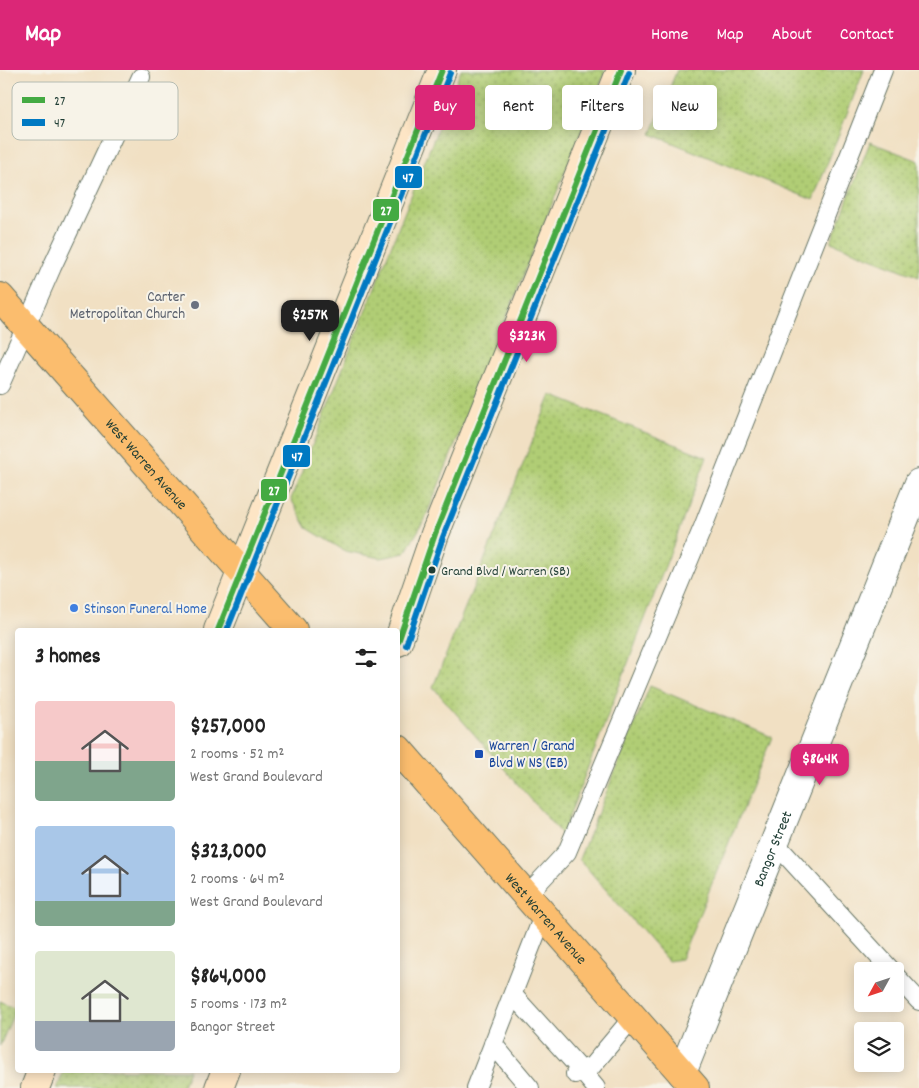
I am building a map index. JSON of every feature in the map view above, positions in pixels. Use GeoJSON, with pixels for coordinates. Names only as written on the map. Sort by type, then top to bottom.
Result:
{"type":"FeatureCollection","features":[{"type":"Feature","properties":{"kind":"main road"},"geometry":{"type":"LineString","coordinates":[[219,628],[442,70]]}},
{"type":"Feature","properties":{"kind":"main road"},"geometry":{"type":"LineString","coordinates":[[400,636],[435,534],[621,70]]}},
{"type":"Feature","properties":{"kind":"main road","name":"West Warren Avenue"},"geometry":{"type":"LineString","coordinates":[[0,297],[291,628]]}},
{"type":"Feature","properties":{"kind":"main road","name":"West Warren Avenue"},"geometry":{"type":"LineString","coordinates":[[400,751],[633,1017],[685,1083]]}},
{"type":"Feature","properties":{"kind":"main road"},"geometry":{"type":"LineString","coordinates":[[35,1088],[41,1073]]}},
{"type":"Feature","properties":{"kind":"main road"},"geometry":{"type":"LineString","coordinates":[[219,1088],[225,1073]]}},
{"type":"Feature","properties":{"kind":"street","name":"Bangor Street"},"geometry":{"type":"LineString","coordinates":[[685,1083],[775,843],[914,513],[919,483]]}},
{"type":"Feature","properties":{"kind":"lane"},"geometry":{"type":"LineString","coordinates":[[526,896],[568,852],[703,527],[883,70]]}},
{"type":"Feature","properties":{"kind":"lane"},"geometry":{"type":"LineString","coordinates":[[139,82],[141,77]]}},
{"type":"Feature","properties":{"kind":"lane"},"geometry":{"type":"LineString","coordinates":[[0,385],[52,267],[111,140]]}},
{"type":"Feature","properties":{"kind":"lane"},"geometry":{"type":"LineString","coordinates":[[775,843],[884,962]]}},
{"type":"Feature","properties":{"kind":"lane"},"geometry":{"type":"LineString","coordinates":[[476,1088],[543,916]]}},
{"type":"Feature","properties":{"kind":"lane"},"geometry":{"type":"LineString","coordinates":[[904,985],[919,1001]]}},
{"type":"Feature","properties":{"kind":"lane"},"geometry":{"type":"LineString","coordinates":[[513,995],[578,1072],[596,1088]]}},
{"type":"Feature","properties":{"kind":"lane"},"geometry":{"type":"LineString","coordinates":[[578,1072],[592,1066],[633,1017]]}},
{"type":"Feature","properties":{"kind":"lane"},"geometry":{"type":"LineString","coordinates":[[493,1044],[515,1064],[528,1081]]}},
{"type":"Feature","properties":{"kind":"green space"},"geometry":{"type":"Polygon","coordinates":[[[461,70],[606,70],[600,85],[562,85],[562,130],[582,130],[425,519],[405,553],[381,558],[345,551],[307,528],[291,499],[437,130],[475,130],[475,85],[455,85],[461,70]]]}},
{"type":"Feature","properties":{"kind":"green space"},"geometry":{"type":"Polygon","coordinates":[[[677,70],[864,70],[813,200],[651,134],[653,129],[717,130],[717,85],[671,85],[677,70]]]}},
{"type":"Feature","properties":{"kind":"green space"},"geometry":{"type":"Polygon","coordinates":[[[870,142],[919,161],[919,277],[831,242],[870,142]]]}},
{"type":"Feature","properties":{"kind":"green space"},"geometry":{"type":"Polygon","coordinates":[[[551,395],[707,457],[562,835],[433,687],[551,395]]]}},
{"type":"Feature","properties":{"kind":"green space"},"geometry":{"type":"Polygon","coordinates":[[[650,686],[772,737],[681,959],[668,961],[579,859],[650,686]]]}},
{"type":"Feature","properties":{"kind":"green space"},"geometry":{"type":"Polygon","coordinates":[[[0,1001],[15,1008],[15,1010],[0,1046],[0,1001]]]}},
{"type":"Feature","properties":{"kind":"green space"},"geometry":{"type":"Polygon","coordinates":[[[63,1073],[188,1073],[182,1088],[57,1088],[63,1073]]]}},
{"type":"Feature","properties":{"kind":"transit line","name":"27"},"geometry":{"type":"LineString","coordinates":[[219,628],[442,70]]}},
{"type":"Feature","properties":{"kind":"transit line","name":"27"},"geometry":{"type":"LineString","coordinates":[[400,636],[435,534],[621,70]]}},
{"type":"Feature","properties":{"kind":"transit line","name":"47"},"geometry":{"type":"LineString","coordinates":[[228,628],[450,73]]}},
{"type":"Feature","properties":{"kind":"transit line","name":"47"},"geometry":{"type":"LineString","coordinates":[[406,645],[443,537],[629,73]]}},
{"type":"Feature","properties":{"kind":"place","name":"Carter Metropolitan Church"},"geometry":{"type":"Point","coordinates":[195,305]}},
{"type":"Feature","properties":{"kind":"place","name":"Grand Blvd / Warren (SB)"},"geometry":{"type":"Point","coordinates":[432,570]}},
{"type":"Feature","properties":{"kind":"place","name":"Stinson Funeral Home"},"geometry":{"type":"Point","coordinates":[74,608]}},
{"type":"Feature","properties":{"kind":"place","name":"Warren / Grand Blvd W NS (EB)"},"geometry":{"type":"Point","coordinates":[479,754]}}]}
